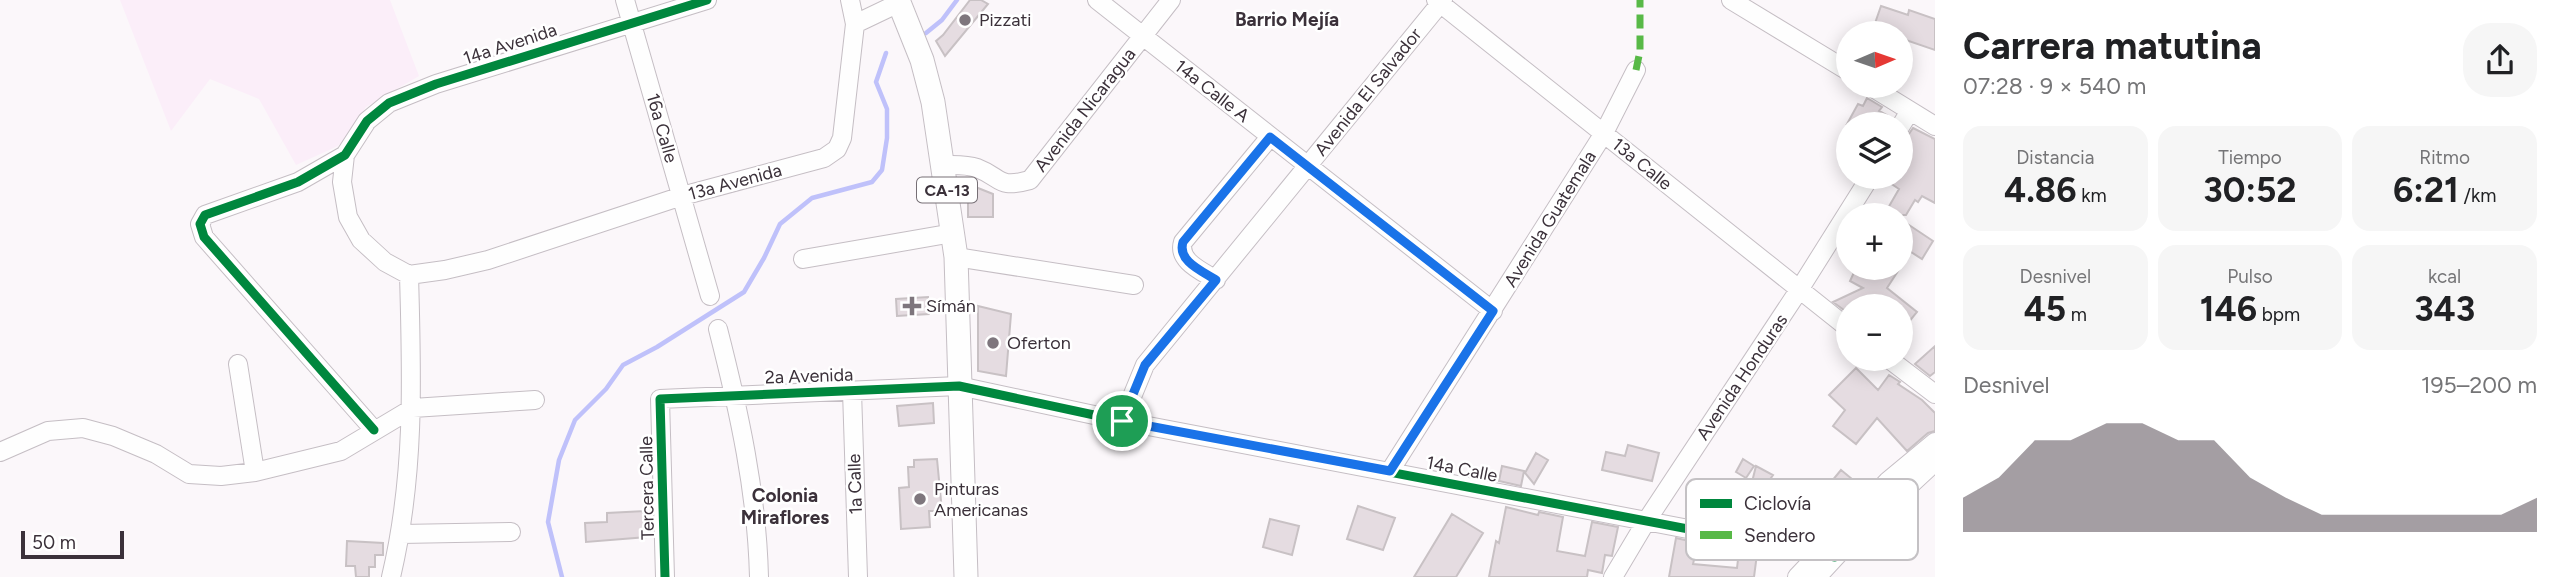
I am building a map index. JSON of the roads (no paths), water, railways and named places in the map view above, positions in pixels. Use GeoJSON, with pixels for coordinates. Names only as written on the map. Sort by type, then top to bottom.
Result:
{"type":"FeatureCollection","features":[{"type":"Feature","properties":{"kind":"main road","name":"CA-13"},"geometry":{"type":"LineString","coordinates":[[898,1],[922,60],[933,102],[956,257],[967,577]]}},
{"type":"Feature","properties":{"kind":"street","name":"16a Calle"},"geometry":{"type":"LineString","coordinates":[[625,0],[710,296]]}},
{"type":"Feature","properties":{"kind":"street","name":"14a Avenida"},"geometry":{"type":"LineString","coordinates":[[345,155],[367,121],[389,103],[436,85],[707,0]]}},
{"type":"Feature","properties":{"kind":"street","name":"13a Avenida"},"geometry":{"type":"LineString","coordinates":[[409,275],[488,260],[682,196],[834,153],[842,138],[855,24],[850,0]]}},
{"type":"Feature","properties":{"kind":"street","name":"14a Calle A"},"geometry":{"type":"LineString","coordinates":[[1097,0],[1493,311]]}},
{"type":"Feature","properties":{"kind":"street","name":"Avenida Nicaragua"},"geometry":{"type":"LineString","coordinates":[[943,165],[964,164],[980,169],[998,181],[1015,184],[1030,180],[1171,0]]}},
{"type":"Feature","properties":{"kind":"street"},"geometry":{"type":"LineString","coordinates":[[1731,0],[1836,64]]}},
{"type":"Feature","properties":{"kind":"street"},"geometry":{"type":"LineString","coordinates":[[855,24],[898,1]]}},
{"type":"Feature","properties":{"kind":"street","name":"13a Calle"},"geometry":{"type":"LineString","coordinates":[[1440,1],[1836,319]]}},
{"type":"Feature","properties":{"kind":"street","name":"Avenida El Salvador"},"geometry":{"type":"LineString","coordinates":[[1122,421],[1145,365],[1440,1]]}},
{"type":"Feature","properties":{"kind":"street","name":"Avenida Guatemala"},"geometry":{"type":"LineString","coordinates":[[1390,471],[1604,133],[1636,70]]}},
{"type":"Feature","properties":{"kind":"street"},"geometry":{"type":"LineString","coordinates":[[1883,98],[1898,112]]}},
{"type":"Feature","properties":{"kind":"street"},"geometry":{"type":"LineString","coordinates":[[1913,121],[1935,126]]}},
{"type":"Feature","properties":{"kind":"street"},"geometry":{"type":"LineString","coordinates":[[1216,280],[1184,258],[1181,250],[1183,242],[1270,137]]}},
{"type":"Feature","properties":{"kind":"street"},"geometry":{"type":"LineString","coordinates":[[345,155],[342,182],[348,218],[361,240],[385,262],[409,275],[413,408],[401,534],[391,577]]}},
{"type":"Feature","properties":{"kind":"street"},"geometry":{"type":"LineString","coordinates":[[345,155],[298,182],[205,215],[200,224],[204,237],[374,430]]}},
{"type":"Feature","properties":{"kind":"street","name":"Avenida Honduras"},"geometry":{"type":"LineString","coordinates":[[1613,577],[1647,520],[1862,189]]}},
{"type":"Feature","properties":{"kind":"street"},"geometry":{"type":"LineString","coordinates":[[803,260],[953,233]]}},
{"type":"Feature","properties":{"kind":"street"},"geometry":{"type":"LineString","coordinates":[[956,257],[1134,285]]}},
{"type":"Feature","properties":{"kind":"street"},"geometry":{"type":"LineString","coordinates":[[719,329],[735,394],[758,533],[759,577]]}},
{"type":"Feature","properties":{"kind":"street"},"geometry":{"type":"LineString","coordinates":[[238,364],[255,472]]}},
{"type":"Feature","properties":{"kind":"street"},"geometry":{"type":"LineString","coordinates":[[1905,371],[1935,394]]}},
{"type":"Feature","properties":{"kind":"street","name":"2a Avenida"},"geometry":{"type":"LineString","coordinates":[[660,399],[959,386]]}},
{"type":"Feature","properties":{"kind":"street","name":"14a Calle"},"geometry":{"type":"LineString","coordinates":[[959,386],[1122,421],[1686,528]]}},
{"type":"Feature","properties":{"kind":"street","name":"1a Calle"},"geometry":{"type":"LineString","coordinates":[[852,391],[858,577]]}},
{"type":"Feature","properties":{"kind":"street","name":"Tercera Calle"},"geometry":{"type":"LineString","coordinates":[[660,399],[665,577]]}},
{"type":"Feature","properties":{"kind":"street"},"geometry":{"type":"LineString","coordinates":[[0,452],[48,431],[83,428],[113,436],[156,454],[189,474],[221,476],[255,472],[341,452],[413,408],[535,400]]}},
{"type":"Feature","properties":{"kind":"street"},"geometry":{"type":"LineString","coordinates":[[1890,479],[1935,442]]}},
{"type":"Feature","properties":{"kind":"street"},"geometry":{"type":"LineString","coordinates":[[1917,479],[1935,462]]}},
{"type":"Feature","properties":{"kind":"street"},"geometry":{"type":"LineString","coordinates":[[401,534],[511,532]]}},
{"type":"Feature","properties":{"kind":"street"},"geometry":{"type":"LineString","coordinates":[[1797,577],[1819,560]]}},
{"type":"Feature","properties":{"kind":"street"},"geometry":{"type":"LineString","coordinates":[[1817,577],[1824,560]]}},
{"type":"Feature","properties":{"kind":"waterway"},"geometry":{"type":"LineString","coordinates":[[926,33],[942,20],[957,0]]}},
{"type":"Feature","properties":{"kind":"waterway"},"geometry":{"type":"LineString","coordinates":[[562,577],[548,522],[559,460],[575,420],[606,389],[623,365],[657,347],[744,292],[780,224],[812,198],[872,182],[882,170],[887,138],[887,109],[876,82],[886,53]]}},
{"type":"Feature","properties":{"kind":"place","name":"Pizzati"},"geometry":{"type":"Point","coordinates":[965,20]}},
{"type":"Feature","properties":{"kind":"place","name":"Símán"},"geometry":{"type":"Point","coordinates":[912,306]}},
{"type":"Feature","properties":{"kind":"place","name":"Oferton"},"geometry":{"type":"Point","coordinates":[993,343]}},
{"type":"Feature","properties":{"kind":"place","name":"Pinturas Americanas"},"geometry":{"type":"Point","coordinates":[920,499]}},
{"type":"Feature","properties":{"kind":"district","name":"Barrio Mejía"},"geometry":{"type":"Point","coordinates":[1287,19]}},
{"type":"Feature","properties":{"kind":"district","name":"Colonia Miraflores"},"geometry":{"type":"Point","coordinates":[785,506]}}]}
